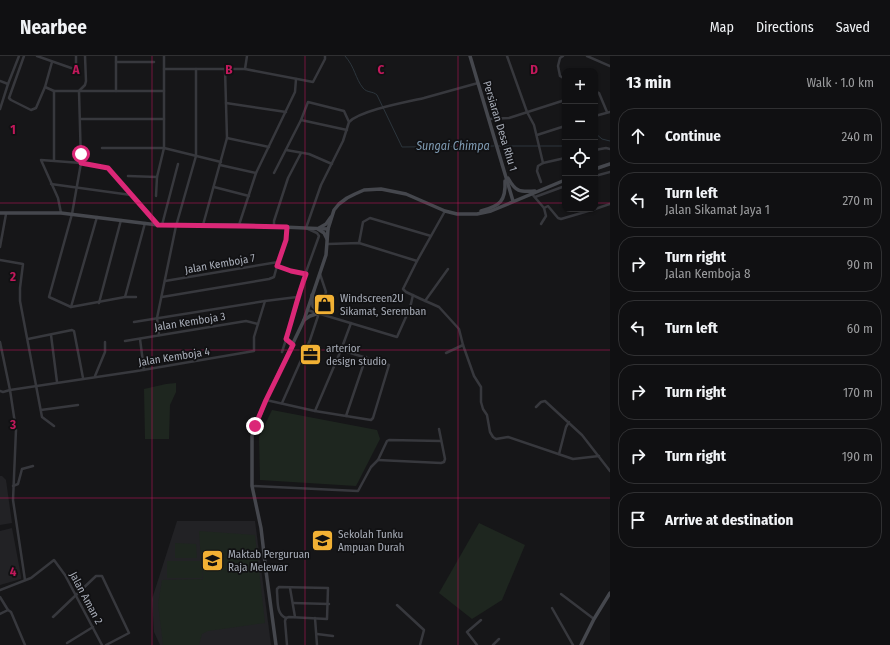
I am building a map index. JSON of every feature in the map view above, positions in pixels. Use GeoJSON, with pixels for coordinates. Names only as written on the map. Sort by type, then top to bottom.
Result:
{"type":"FeatureCollection","features":[{"type":"Feature","properties":{"kind":"main road","name":"Persiaran Desa Rhu 1"},"geometry":{"type":"LineString","coordinates":[[470,56],[513,202]]}},
{"type":"Feature","properties":{"kind":"main road"},"geometry":{"type":"LineString","coordinates":[[598,168],[610,164]]}},
{"type":"Feature","properties":{"kind":"main road"},"geometry":{"type":"LineString","coordinates":[[505,174],[514,188],[524,191],[538,190]]}},
{"type":"Feature","properties":{"kind":"main road"},"geometry":{"type":"LineString","coordinates":[[465,215],[497,206],[505,194],[505,174]]}},
{"type":"Feature","properties":{"kind":"main road"},"geometry":{"type":"LineString","coordinates":[[314,228],[323,226],[339,204],[347,198],[364,190],[375,189],[406,194],[445,211],[465,215],[483,213],[562,181]]}},
{"type":"Feature","properties":{"kind":"main road"},"geometry":{"type":"LineString","coordinates":[[0,213],[61,213],[176,226],[239,226],[328,229]]}},
{"type":"Feature","properties":{"kind":"main road"},"geometry":{"type":"LineString","coordinates":[[276,645],[261,528],[252,486],[252,436],[266,400],[304,320],[326,255],[328,229],[331,217]]}},
{"type":"Feature","properties":{"kind":"main road"},"geometry":{"type":"LineString","coordinates":[[314,228],[324,233],[328,243]]}},
{"type":"Feature","properties":{"kind":"main road"},"geometry":{"type":"LineString","coordinates":[[304,320],[319,313],[313,306],[312,294]]}},
{"type":"Feature","properties":{"kind":"main road"},"geometry":{"type":"LineString","coordinates":[[581,645],[594,619],[610,593]]}},
{"type":"Feature","properties":{"kind":"street"},"geometry":{"type":"LineString","coordinates":[[0,109],[19,56]]}},
{"type":"Feature","properties":{"kind":"street"},"geometry":{"type":"LineString","coordinates":[[24,56],[9,97],[10,99],[33,110],[36,108],[45,88],[52,62]]}},
{"type":"Feature","properties":{"kind":"street"},"geometry":{"type":"LineString","coordinates":[[37,56],[72,69],[76,67],[76,56]]}},
{"type":"Feature","properties":{"kind":"street"},"geometry":{"type":"LineString","coordinates":[[85,56],[86,81],[85,85],[79,91],[81,163],[72,214],[49,297],[72,307],[136,296]]}},
{"type":"Feature","properties":{"kind":"street"},"geometry":{"type":"LineString","coordinates":[[116,56],[116,91]]}},
{"type":"Feature","properties":{"kind":"street"},"geometry":{"type":"LineString","coordinates":[[156,196],[157,178],[164,148],[164,56]]}},
{"type":"Feature","properties":{"kind":"street"},"geometry":{"type":"LineString","coordinates":[[245,69],[247,56]]}},
{"type":"Feature","properties":{"kind":"street"},"geometry":{"type":"LineString","coordinates":[[164,69],[245,69],[313,82],[325,59],[325,56]]}},
{"type":"Feature","properties":{"kind":"street"},"geometry":{"type":"LineString","coordinates":[[507,56],[527,112],[534,125],[543,164]]}},
{"type":"Feature","properties":{"kind":"street"},"geometry":{"type":"LineString","coordinates":[[562,77],[560,76],[558,66],[560,58],[564,56]]}},
{"type":"Feature","properties":{"kind":"street"},"geometry":{"type":"LineString","coordinates":[[587,56],[610,66]]}},
{"type":"Feature","properties":{"kind":"street"},"geometry":{"type":"LineString","coordinates":[[116,62],[154,62]]}},
{"type":"Feature","properties":{"kind":"street"},"geometry":{"type":"LineString","coordinates":[[160,335],[157,318],[176,226],[196,156],[196,69]]}},
{"type":"Feature","properties":{"kind":"street"},"geometry":{"type":"LineString","coordinates":[[203,226],[227,138],[225,69]]}},
{"type":"Feature","properties":{"kind":"street"},"geometry":{"type":"LineString","coordinates":[[239,226],[256,173],[295,92],[296,79]]}},
{"type":"Feature","properties":{"kind":"street"},"geometry":{"type":"LineString","coordinates":[[0,81],[8,84]]}},
{"type":"Feature","properties":{"kind":"street"},"geometry":{"type":"LineString","coordinates":[[349,122],[356,117],[379,109],[426,98],[478,83]]}},
{"type":"Feature","properties":{"kind":"street"},"geometry":{"type":"LineString","coordinates":[[45,88],[54,91],[164,91]]}},
{"type":"Feature","properties":{"kind":"street"},"geometry":{"type":"LineString","coordinates":[[54,91],[54,160]]}},
{"type":"Feature","properties":{"kind":"street"},"geometry":{"type":"LineString","coordinates":[[598,92],[609,112],[598,115]]}},
{"type":"Feature","properties":{"kind":"street"},"geometry":{"type":"LineString","coordinates":[[0,97],[4,98]]}},
{"type":"Feature","properties":{"kind":"street"},"geometry":{"type":"LineString","coordinates":[[489,119],[509,118],[562,101]]}},
{"type":"Feature","properties":{"kind":"street"},"geometry":{"type":"LineString","coordinates":[[274,173],[301,120],[308,102],[344,111],[349,122],[347,130],[321,185],[306,228],[317,233],[319,236],[297,297],[282,352]]}},
{"type":"Feature","properties":{"kind":"street"},"geometry":{"type":"LineString","coordinates":[[226,103],[286,112]]}},
{"type":"Feature","properties":{"kind":"street"},"geometry":{"type":"LineString","coordinates":[[80,119],[164,119]]}},
{"type":"Feature","properties":{"kind":"street"},"geometry":{"type":"LineString","coordinates":[[301,120],[347,130]]}},
{"type":"Feature","properties":{"kind":"street"},"geometry":{"type":"LineString","coordinates":[[537,135],[562,127]]}},
{"type":"Feature","properties":{"kind":"street"},"geometry":{"type":"LineString","coordinates":[[227,138],[269,147]]}},
{"type":"Feature","properties":{"kind":"street"},"geometry":{"type":"LineString","coordinates":[[102,148],[164,148],[256,173]]}},
{"type":"Feature","properties":{"kind":"street"},"geometry":{"type":"LineString","coordinates":[[598,149],[610,149]]}},
{"type":"Feature","properties":{"kind":"street"},"geometry":{"type":"LineString","coordinates":[[286,150],[309,154],[332,164]]}},
{"type":"Feature","properties":{"kind":"street"},"geometry":{"type":"LineString","coordinates":[[274,227],[274,221],[288,178],[301,153]]}},
{"type":"Feature","properties":{"kind":"street"},"geometry":{"type":"LineString","coordinates":[[542,182],[537,168],[543,164],[562,159]]}},
{"type":"Feature","properties":{"kind":"street"},"geometry":{"type":"LineString","coordinates":[[61,213],[58,198],[42,160],[81,163],[108,168],[160,225]]}},
{"type":"Feature","properties":{"kind":"street"},"geometry":{"type":"LineString","coordinates":[[160,225],[178,164]]}},
{"type":"Feature","properties":{"kind":"street"},"geometry":{"type":"LineString","coordinates":[[598,175],[610,172]]}},
{"type":"Feature","properties":{"kind":"street"},"geometry":{"type":"LineString","coordinates":[[128,176],[157,178]]}},
{"type":"Feature","properties":{"kind":"street"},"geometry":{"type":"LineString","coordinates":[[51,184],[132,195]]}},
{"type":"Feature","properties":{"kind":"street"},"geometry":{"type":"LineString","coordinates":[[214,187],[249,196]]}},
{"type":"Feature","properties":{"kind":"street"},"geometry":{"type":"LineString","coordinates":[[535,197],[562,187]]}},
{"type":"Feature","properties":{"kind":"street"},"geometry":{"type":"LineString","coordinates":[[531,193],[544,208],[546,216],[541,224]]}},
{"type":"Feature","properties":{"kind":"street"},"geometry":{"type":"LineString","coordinates":[[598,208],[610,204]]}},
{"type":"Feature","properties":{"kind":"street"},"geometry":{"type":"LineString","coordinates":[[544,208],[548,206],[558,218],[561,219],[582,212]]}},
{"type":"Feature","properties":{"kind":"street"},"geometry":{"type":"LineString","coordinates":[[445,211],[403,289],[439,307],[460,332],[463,346],[474,376],[481,387],[481,402],[487,415],[490,432],[493,437],[498,439],[508,437],[568,458],[577,459],[599,456]]}},
{"type":"Feature","properties":{"kind":"street"},"geometry":{"type":"LineString","coordinates":[[0,247],[6,214]]}},
{"type":"Feature","properties":{"kind":"street"},"geometry":{"type":"LineString","coordinates":[[72,307],[97,217]]}},
{"type":"Feature","properties":{"kind":"street"},"geometry":{"type":"LineString","coordinates":[[359,242],[361,226],[363,222],[370,218],[431,236]]}},
{"type":"Feature","properties":{"kind":"street"},"geometry":{"type":"LineString","coordinates":[[99,303],[121,220]]}},
{"type":"Feature","properties":{"kind":"street"},"geometry":{"type":"LineString","coordinates":[[125,297],[145,223]]}},
{"type":"Feature","properties":{"kind":"street"},"geometry":{"type":"LineString","coordinates":[[162,297],[274,277],[286,240],[287,227]]}},
{"type":"Feature","properties":{"kind":"street"},"geometry":{"type":"LineString","coordinates":[[328,243],[359,242],[417,261]]}},
{"type":"Feature","properties":{"kind":"street"},"geometry":{"type":"LineString","coordinates":[[0,260],[23,264],[20,301],[28,339],[35,386],[42,417],[54,426]]}},
{"type":"Feature","properties":{"kind":"street"},"geometry":{"type":"LineString","coordinates":[[278,264],[291,271],[306,274]]}},
{"type":"Feature","properties":{"kind":"street","name":"Jalan Kemboja 7"},"geometry":{"type":"LineString","coordinates":[[165,281],[278,264]]}},
{"type":"Feature","properties":{"kind":"street"},"geometry":{"type":"LineString","coordinates":[[425,301],[448,269]]}},
{"type":"Feature","properties":{"kind":"street"},"geometry":{"type":"LineString","coordinates":[[282,404],[310,340],[326,292],[320,274]]}},
{"type":"Feature","properties":{"kind":"street"},"geometry":{"type":"LineString","coordinates":[[307,310],[397,337],[410,308],[413,295]]}},
{"type":"Feature","properties":{"kind":"street"},"geometry":{"type":"LineString","coordinates":[[134,322],[297,297]]}},
{"type":"Feature","properties":{"kind":"street"},"geometry":{"type":"LineString","coordinates":[[258,324],[265,301]]}},
{"type":"Feature","properties":{"kind":"street","name":"Jalan Kemboja 3"},"geometry":{"type":"LineString","coordinates":[[125,341],[246,321],[258,324]]}},
{"type":"Feature","properties":{"kind":"street"},"geometry":{"type":"LineString","coordinates":[[315,411],[351,323]]}},
{"type":"Feature","properties":{"kind":"street","name":"Jalan Kemboja 4"},"geometry":{"type":"LineString","coordinates":[[0,391],[3,392],[57,382],[144,370],[254,351],[254,337],[258,324]]}},
{"type":"Feature","properties":{"kind":"street"},"geometry":{"type":"LineString","coordinates":[[28,339],[74,330],[83,378]]}},
{"type":"Feature","properties":{"kind":"street"},"geometry":{"type":"LineString","coordinates":[[51,334],[57,382]]}},
{"type":"Feature","properties":{"kind":"street"},"geometry":{"type":"LineString","coordinates":[[140,338],[144,370]]}},
{"type":"Feature","properties":{"kind":"street"},"geometry":{"type":"LineString","coordinates":[[286,339],[293,345]]}},
{"type":"Feature","properties":{"kind":"street"},"geometry":{"type":"LineString","coordinates":[[0,342],[10,390],[16,440],[13,509],[25,580],[0,590]]}},
{"type":"Feature","properties":{"kind":"street"},"geometry":{"type":"LineString","coordinates":[[95,377],[106,352],[105,342]]}},
{"type":"Feature","properties":{"kind":"street"},"geometry":{"type":"LineString","coordinates":[[446,353],[463,346]]}},
{"type":"Feature","properties":{"kind":"street"},"geometry":{"type":"LineString","coordinates":[[266,400],[315,411],[372,420],[374,418],[389,365],[341,350]]}},
{"type":"Feature","properties":{"kind":"street"},"geometry":{"type":"LineString","coordinates":[[346,416],[366,357]]}},
{"type":"Feature","properties":{"kind":"street"},"geometry":{"type":"LineString","coordinates":[[536,407],[541,402],[545,401],[570,422],[610,471]]}},
{"type":"Feature","properties":{"kind":"street"},"geometry":{"type":"LineString","coordinates":[[41,410],[78,405]]}},
{"type":"Feature","properties":{"kind":"street"},"geometry":{"type":"LineString","coordinates":[[559,454],[566,427],[570,422]]}},
{"type":"Feature","properties":{"kind":"street"},"geometry":{"type":"LineString","coordinates":[[378,460],[444,462],[445,459],[439,429]]}},
{"type":"Feature","properties":{"kind":"street"},"geometry":{"type":"LineString","coordinates":[[252,486],[358,491],[371,467],[378,460],[387,441],[441,441]]}},
{"type":"Feature","properties":{"kind":"street"},"geometry":{"type":"LineString","coordinates":[[13,486],[18,484],[22,469],[33,466]]}},
{"type":"Feature","properties":{"kind":"street","name":"Jalan Aman 2"},"geometry":{"type":"LineString","coordinates":[[25,580],[31,578],[54,560],[65,575],[102,645]]}},
{"type":"Feature","properties":{"kind":"street"},"geometry":{"type":"LineString","coordinates":[[53,617],[96,576],[102,576],[129,633],[106,645]]}},
{"type":"Feature","properties":{"kind":"street"},"geometry":{"type":"LineString","coordinates":[[279,587],[290,588],[328,588],[327,619],[282,617],[279,612],[277,589],[279,587]]}},
{"type":"Feature","properties":{"kind":"street"},"geometry":{"type":"LineString","coordinates":[[290,588],[295,617]]}},
{"type":"Feature","properties":{"kind":"street"},"geometry":{"type":"LineString","coordinates":[[561,594],[594,619]]}},
{"type":"Feature","properties":{"kind":"street"},"geometry":{"type":"LineString","coordinates":[[0,597],[8,610],[11,612],[25,645]]}},
{"type":"Feature","properties":{"kind":"street"},"geometry":{"type":"LineString","coordinates":[[293,603],[328,604]]}},
{"type":"Feature","properties":{"kind":"street"},"geometry":{"type":"LineString","coordinates":[[397,605],[424,630],[420,645]]}},
{"type":"Feature","properties":{"kind":"street"},"geometry":{"type":"LineString","coordinates":[[552,608],[573,645]]}},
{"type":"Feature","properties":{"kind":"street"},"geometry":{"type":"LineString","coordinates":[[0,614],[8,610]]}},
{"type":"Feature","properties":{"kind":"street"},"geometry":{"type":"LineString","coordinates":[[286,618],[287,645]]}},
{"type":"Feature","properties":{"kind":"street"},"geometry":{"type":"LineString","coordinates":[[315,618],[317,645]]}},
{"type":"Feature","properties":{"kind":"street"},"geometry":{"type":"LineString","coordinates":[[477,645],[467,632],[480,620]]}},
{"type":"Feature","properties":{"kind":"street"},"geometry":{"type":"LineString","coordinates":[[68,643],[93,627]]}},
{"type":"Feature","properties":{"kind":"street"},"geometry":{"type":"LineString","coordinates":[[317,634],[333,636]]}},
{"type":"Feature","properties":{"kind":"street"},"geometry":{"type":"LineString","coordinates":[[493,645],[499,639]]}},
{"type":"Feature","properties":{"kind":"shaded area"},"geometry":{"type":"Polygon","coordinates":[[[176,383],[176,392],[170,405],[169,439],[145,439],[144,389],[176,383]]]}},
{"type":"Feature","properties":{"kind":"shaded area"},"geometry":{"type":"Polygon","coordinates":[[[272,410],[377,430],[380,439],[356,486],[260,480],[259,437],[272,410]]]}},
{"type":"Feature","properties":{"kind":"shaded area"},"geometry":{"type":"Polygon","coordinates":[[[0,476],[6,480],[12,523],[0,525],[0,476]]]}},
{"type":"Feature","properties":{"kind":"shaded area","name":"Maktab Perguruan Raja Melewar"},"geometry":{"type":"Polygon","coordinates":[[[177,521],[255,521],[271,645],[160,645],[154,632],[152,599],[177,521]]]}},
{"type":"Feature","properties":{"kind":"shaded area"},"geometry":{"type":"Polygon","coordinates":[[[479,523],[525,545],[502,600],[472,619],[439,593],[479,523]]]}},
{"type":"Feature","properties":{"kind":"shaded area"},"geometry":{"type":"Polygon","coordinates":[[[12,528],[21,579],[0,585],[0,531],[12,528]]]}},
{"type":"Feature","properties":{"kind":"shaded area","name":"Maktab Perguruan Raja Melewar"},"geometry":{"type":"Polygon","coordinates":[[[199,531],[255,535],[265,623],[208,631],[202,634],[199,645],[163,645],[158,604],[162,580],[203,579],[202,567],[202,578],[167,578],[167,561],[201,561],[199,531]]]}},
{"type":"Feature","properties":{"kind":"shaded area"},"geometry":{"type":"Polygon","coordinates":[[[175,543],[196,544],[197,558],[175,558],[175,543]]]}},
{"type":"Feature","properties":{"kind":"waterway","name":"Sungai Chimpa"},"geometry":{"type":"LineString","coordinates":[[345,56],[351,64],[363,88],[366,91],[377,95],[402,147],[494,146]]}},
{"type":"Feature","properties":{"kind":"waterway","name":"Sungai Chimpa"},"geometry":{"type":"LineString","coordinates":[[598,136],[602,139],[610,141]]}},
{"type":"Feature","properties":{"kind":"waterway","name":"Sungai Chimpa"},"geometry":{"type":"LineString","coordinates":[[498,146],[562,146]]}},
{"type":"Feature","properties":{"kind":"place","name":"Windscreen2U Sikamat, Seremban"},"geometry":{"type":"Point","coordinates":[324,304]}},
{"type":"Feature","properties":{"kind":"place","name":"arterior design studio"},"geometry":{"type":"Point","coordinates":[310,354]}},
{"type":"Feature","properties":{"kind":"place","name":"Sekolah Tunku Ampuan Durah"},"geometry":{"type":"Point","coordinates":[322,540]}},
{"type":"Feature","properties":{"kind":"place","name":"Maktab Perguruan Raja Melewar"},"geometry":{"type":"Point","coordinates":[212,560]}},
{"type":"Feature","properties":{"kind":"route"},"geometry":{"type":"LineString","coordinates":[[81,154],[81,163],[108,168],[158,225],[287,227],[286,240],[277,266],[306,274],[297,297],[286,339],[293,345],[255,426]]}}]}
